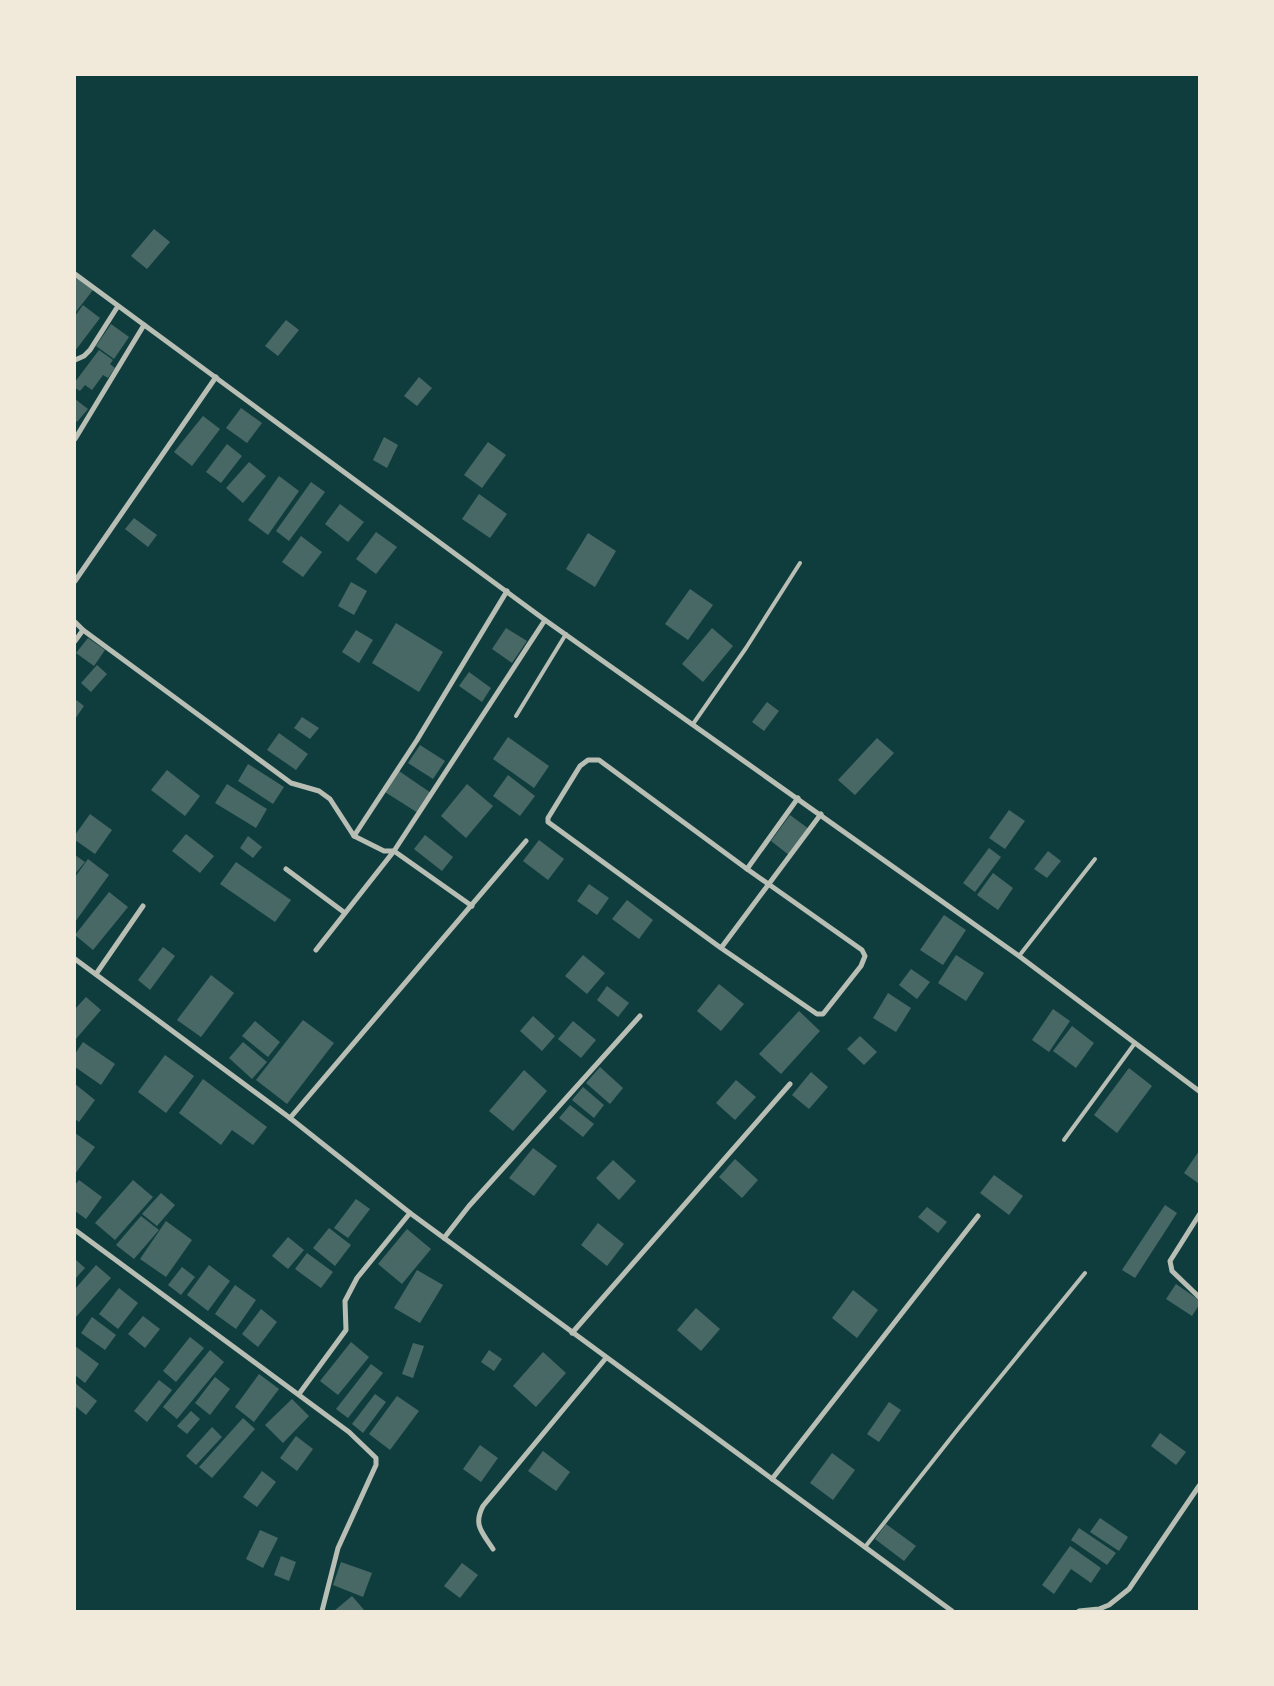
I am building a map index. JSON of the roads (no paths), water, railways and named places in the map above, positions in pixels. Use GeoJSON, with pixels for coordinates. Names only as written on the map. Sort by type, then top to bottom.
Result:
{"type":"FeatureCollection","features":[{"type":"Feature","properties":{"kind":"street"},"geometry":{"type":"LineString","coordinates":[[75,274],[545,620],[1019,956],[1199,1091]]}},
{"type":"Feature","properties":{"kind":"street"},"geometry":{"type":"LineString","coordinates":[[75,360],[84,356],[90,350],[118,306]]}},
{"type":"Feature","properties":{"kind":"street"},"geometry":{"type":"LineString","coordinates":[[75,439],[144,325]]}},
{"type":"Feature","properties":{"kind":"street"},"geometry":{"type":"LineString","coordinates":[[75,581],[216,377]]}},
{"type":"Feature","properties":{"kind":"street"},"geometry":{"type":"LineString","coordinates":[[354,836],[417,740],[507,591]]}},
{"type":"Feature","properties":{"kind":"street"},"geometry":{"type":"LineString","coordinates":[[316,950],[394,851],[545,620]]}},
{"type":"Feature","properties":{"kind":"street"},"geometry":{"type":"LineString","coordinates":[[75,622],[83,630],[291,783],[319,791],[330,799],[354,836],[384,850],[394,851],[472,906]]}},
{"type":"Feature","properties":{"kind":"street"},"geometry":{"type":"LineString","coordinates":[[75,640],[83,630]]}},
{"type":"Feature","properties":{"kind":"street"},"geometry":{"type":"LineString","coordinates":[[588,760],[599,760],[769,884],[862,950],[865,956],[861,966],[823,1014],[817,1014],[721,948],[552,827],[548,822],[548,818],[580,766],[588,760]]}},
{"type":"Feature","properties":{"kind":"street"},"geometry":{"type":"LineString","coordinates":[[747,869],[798,798]]}},
{"type":"Feature","properties":{"kind":"street"},"geometry":{"type":"LineString","coordinates":[[721,948],[821,814]]}},
{"type":"Feature","properties":{"kind":"street"},"geometry":{"type":"LineString","coordinates":[[290,1118],[526,841]]}},
{"type":"Feature","properties":{"kind":"street"},"geometry":{"type":"LineString","coordinates":[[286,869],[345,913]]}},
{"type":"Feature","properties":{"kind":"street"},"geometry":{"type":"LineString","coordinates":[[96,974],[143,906]]}},
{"type":"Feature","properties":{"kind":"street"},"geometry":{"type":"LineString","coordinates":[[75,959],[290,1118],[410,1213],[952,1611]]}},
{"type":"Feature","properties":{"kind":"street"},"geometry":{"type":"LineString","coordinates":[[444,1238],[469,1206],[640,1016]]}},
{"type":"Feature","properties":{"kind":"street"},"geometry":{"type":"LineString","coordinates":[[572,1333],[790,1084]]}},
{"type":"Feature","properties":{"kind":"street"},"geometry":{"type":"LineString","coordinates":[[299,1394],[346,1330],[344,1306],[352,1286],[410,1213]]}},
{"type":"Feature","properties":{"kind":"street"},"geometry":{"type":"LineString","coordinates":[[1199,1214],[1170,1261],[1172,1271],[1199,1297]]}},
{"type":"Feature","properties":{"kind":"street"},"geometry":{"type":"LineString","coordinates":[[772,1479],[978,1216]]}},
{"type":"Feature","properties":{"kind":"street"},"geometry":{"type":"LineString","coordinates":[[75,1230],[299,1394],[367,1447],[377,1461],[338,1548],[322,1611]]}},
{"type":"Feature","properties":{"kind":"street"},"geometry":{"type":"LineString","coordinates":[[493,1549],[479,1526],[477,1517],[483,1506],[606,1358]]}},
{"type":"Feature","properties":{"kind":"street"},"geometry":{"type":"LineString","coordinates":[[1079,1611],[1099,1609],[1109,1605],[1129,1589],[1199,1486]]}},
{"type":"Feature","properties":{"kind":"lane"},"geometry":{"type":"LineString","coordinates":[[693,724],[746,648],[800,563]]}},
{"type":"Feature","properties":{"kind":"lane"},"geometry":{"type":"LineString","coordinates":[[516,716],[566,634]]}},
{"type":"Feature","properties":{"kind":"lane"},"geometry":{"type":"LineString","coordinates":[[1019,956],[1095,859]]}},
{"type":"Feature","properties":{"kind":"lane"},"geometry":{"type":"LineString","coordinates":[[1064,1140],[1135,1043]]}},
{"type":"Feature","properties":{"kind":"lane"},"geometry":{"type":"LineString","coordinates":[[865,1548],[964,1421],[1085,1272]]}}]}
